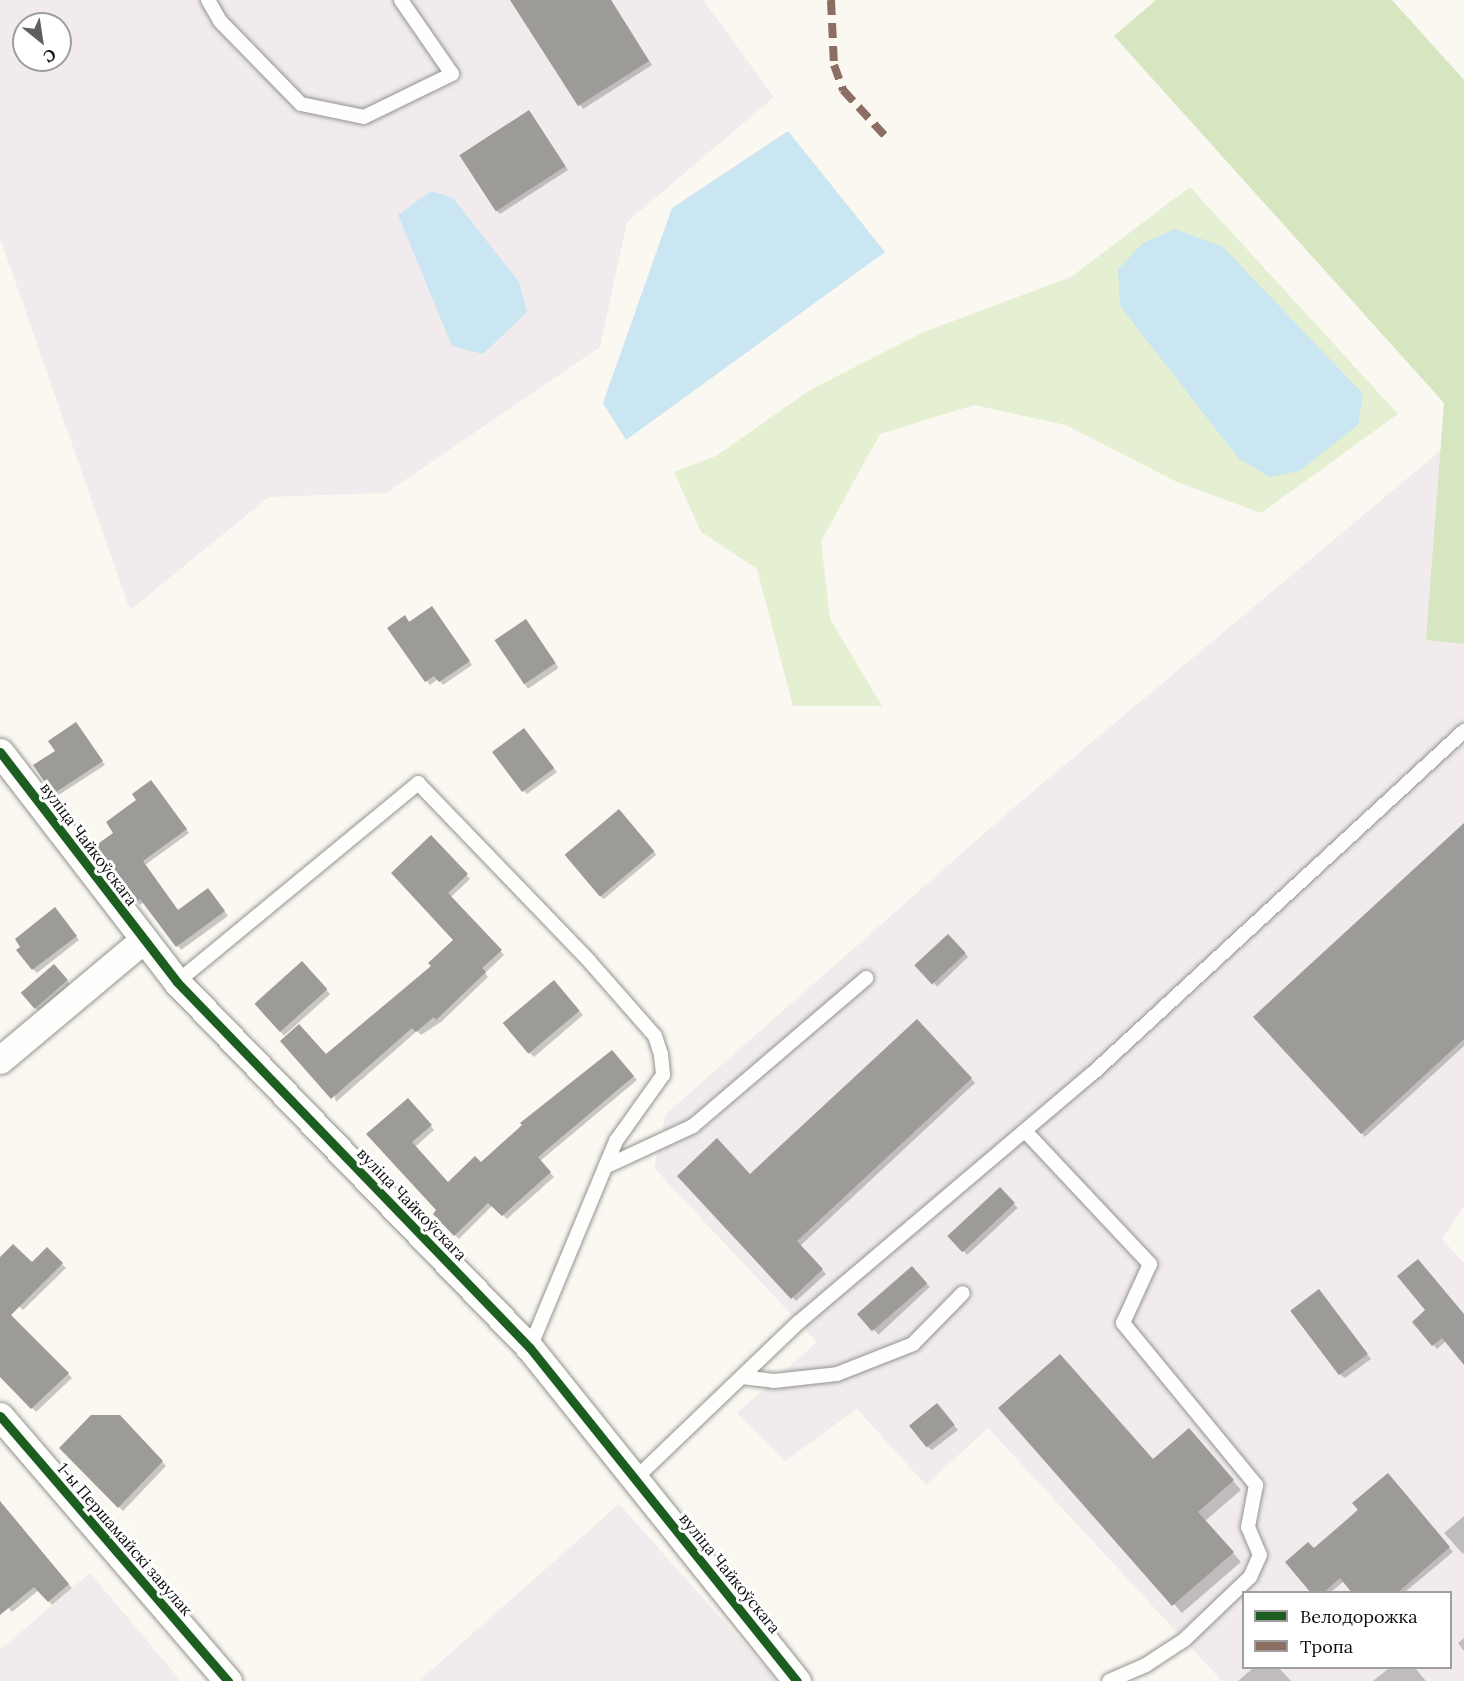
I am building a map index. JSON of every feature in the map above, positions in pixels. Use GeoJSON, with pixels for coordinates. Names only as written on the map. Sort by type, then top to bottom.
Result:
{"type":"FeatureCollection","features":[{"type":"Feature","properties":{"kind":"street","name":"вуліца Чайкоўскага"},"geometry":{"type":"LineString","coordinates":[[0,752],[177,982],[530,1348],[797,1681]]}},
{"type":"Feature","properties":{"kind":"street"},"geometry":{"type":"LineString","coordinates":[[0,1060],[143,940]]}},
{"type":"Feature","properties":{"kind":"street","name":"1-ы Першамайскі завулак"},"geometry":{"type":"LineString","coordinates":[[0,1416],[228,1681]]}},
{"type":"Feature","properties":{"kind":"lane"},"geometry":{"type":"LineString","coordinates":[[208,0],[220,21],[301,104],[364,117],[452,74],[401,0]]}},
{"type":"Feature","properties":{"kind":"lane"},"geometry":{"type":"LineString","coordinates":[[635,1479],[799,1322],[1093,1073],[1464,731]]}},
{"type":"Feature","properties":{"kind":"lane"},"geometry":{"type":"LineString","coordinates":[[177,982],[418,783],[655,1035],[663,1075],[616,1141],[530,1348]]}},
{"type":"Feature","properties":{"kind":"lane"},"geometry":{"type":"LineString","coordinates":[[605,1167],[693,1126],[866,978]]}},
{"type":"Feature","properties":{"kind":"lane"},"geometry":{"type":"LineString","coordinates":[[1025,1131],[1150,1264],[1123,1323],[1256,1485],[1248,1527],[1260,1555],[1250,1577],[1184,1640],[1146,1665],[1109,1681]]}},
{"type":"Feature","properties":{"kind":"lane"},"geometry":{"type":"LineString","coordinates":[[742,1377],[774,1381],[837,1374],[912,1344],[963,1293]]}},
{"type":"Feature","properties":{"kind":"shaded area"},"geometry":{"type":"Polygon","coordinates":[[[0,0],[703,0],[774,97],[627,222],[600,347],[386,493],[269,497],[130,610],[0,238],[0,0]]]}},
{"type":"Feature","properties":{"kind":"shaded area"},"geometry":{"type":"Polygon","coordinates":[[[1440,451],[1464,477],[1464,1206],[1442,1239],[1464,1263],[1464,1681],[1222,1681],[988,1428],[926,1485],[857,1409],[785,1461],[737,1413],[817,1342],[654,1168],[666,1114],[1012,809],[1440,451]]]}},
{"type":"Feature","properties":{"kind":"shaded area"},"geometry":{"type":"Polygon","coordinates":[[[619,1504],[777,1681],[419,1681],[619,1504]]]}},
{"type":"Feature","properties":{"kind":"shaded area"},"geometry":{"type":"Polygon","coordinates":[[[90,1573],[181,1681],[0,1681],[0,1650],[90,1573]]]}},
{"type":"Feature","properties":{"kind":"green space"},"geometry":{"type":"Polygon","coordinates":[[[1156,0],[1392,0],[1464,80],[1464,644],[1426,640],[1444,403],[1114,36],[1156,0]]]}},
{"type":"Feature","properties":{"kind":"green space"},"geometry":{"type":"Polygon","coordinates":[[[1190,187],[1398,414],[1261,513],[1177,482],[1066,425],[974,405],[880,434],[821,541],[830,619],[882,706],[793,706],[757,569],[701,532],[674,472],[716,456],[810,390],[924,332],[1071,277],[1190,187]]]}},
{"type":"Feature","properties":{"kind":"water"},"geometry":{"type":"Polygon","coordinates":[[[788,131],[885,252],[626,440],[603,403],[672,208],[788,131]]]}},
{"type":"Feature","properties":{"kind":"water"},"geometry":{"type":"Polygon","coordinates":[[[431,191],[453,198],[519,282],[527,312],[483,354],[452,346],[398,215],[431,191]]]}},
{"type":"Feature","properties":{"kind":"water"},"geometry":{"type":"Polygon","coordinates":[[[1175,229],[1223,247],[1363,394],[1358,425],[1299,471],[1270,477],[1239,459],[1120,306],[1118,269],[1143,243],[1175,229]]]}},
{"type":"Feature","properties":{"kind":"building"},"geometry":{"type":"Polygon","coordinates":[[[510,0],[611,0],[649,61],[578,106],[510,0]]]}},
{"type":"Feature","properties":{"kind":"building"},"geometry":{"type":"Polygon","coordinates":[[[529,110],[565,166],[496,211],[459,155],[529,110]]]}},
{"type":"Feature","properties":{"kind":"building"},"geometry":{"type":"Polygon","coordinates":[[[432,606],[470,661],[439,682],[434,676],[425,682],[387,628],[405,615],[409,622],[432,606]]]}},
{"type":"Feature","properties":{"kind":"building"},"geometry":{"type":"Polygon","coordinates":[[[526,619],[556,663],[524,684],[494,640],[526,619]]]}},
{"type":"Feature","properties":{"kind":"building"},"geometry":{"type":"Polygon","coordinates":[[[76,722],[103,761],[53,794],[33,765],[55,751],[48,741],[76,722]]]}},
{"type":"Feature","properties":{"kind":"building"},"geometry":{"type":"Polygon","coordinates":[[[524,728],[554,768],[522,792],[492,752],[524,728]]]}},
{"type":"Feature","properties":{"kind":"building"},"geometry":{"type":"Polygon","coordinates":[[[151,780],[187,829],[143,861],[178,910],[208,888],[225,911],[176,947],[140,899],[135,902],[95,846],[113,833],[106,822],[136,800],[132,794],[151,780]]]}},
{"type":"Feature","properties":{"kind":"building"},"geometry":{"type":"Polygon","coordinates":[[[619,809],[654,851],[600,897],[565,855],[619,809]]]}},
{"type":"Feature","properties":{"kind":"building"},"geometry":{"type":"Polygon","coordinates":[[[1464,823],[1464,1039],[1361,1134],[1253,1017],[1464,823]]]}},
{"type":"Feature","properties":{"kind":"building"},"geometry":{"type":"Polygon","coordinates":[[[431,835],[468,874],[448,893],[502,950],[482,968],[486,972],[436,1020],[434,1017],[416,1032],[412,1028],[331,1099],[280,1041],[299,1024],[326,1054],[431,966],[428,963],[453,940],[391,873],[431,835]]]}},
{"type":"Feature","properties":{"kind":"building"},"geometry":{"type":"Polygon","coordinates":[[[55,907],[77,936],[32,970],[16,950],[20,947],[15,939],[55,907]]]}},
{"type":"Feature","properties":{"kind":"building"},"geometry":{"type":"Polygon","coordinates":[[[948,934],[966,953],[932,984],[914,965],[948,934]]]}},
{"type":"Feature","properties":{"kind":"building"},"geometry":{"type":"Polygon","coordinates":[[[302,961],[327,989],[280,1032],[254,1004],[302,961]]]}},
{"type":"Feature","properties":{"kind":"building"},"geometry":{"type":"Polygon","coordinates":[[[54,964],[68,980],[35,1009],[21,993],[54,964]]]}},
{"type":"Feature","properties":{"kind":"building"},"geometry":{"type":"Polygon","coordinates":[[[554,980],[580,1011],[528,1054],[503,1023],[554,980]]]}},
{"type":"Feature","properties":{"kind":"building"},"geometry":{"type":"Polygon","coordinates":[[[917,1019],[972,1078],[797,1241],[823,1269],[791,1299],[677,1176],[717,1138],[750,1174],[917,1019]]]}},
{"type":"Feature","properties":{"kind":"building"},"geometry":{"type":"Polygon","coordinates":[[[612,1050],[634,1076],[538,1157],[551,1172],[502,1216],[488,1203],[454,1236],[433,1214],[436,1210],[366,1134],[408,1098],[432,1125],[412,1142],[448,1182],[475,1156],[481,1162],[522,1125],[520,1123],[612,1050]]]}},
{"type":"Feature","properties":{"kind":"building"},"geometry":{"type":"Polygon","coordinates":[[[1000,1187],[1015,1203],[962,1252],[947,1236],[1000,1187]]]}},
{"type":"Feature","properties":{"kind":"building"},"geometry":{"type":"Polygon","coordinates":[[[13,1244],[32,1262],[47,1247],[63,1263],[11,1315],[69,1373],[31,1409],[0,1377],[0,1257],[13,1244]]]}},
{"type":"Feature","properties":{"kind":"building"},"geometry":{"type":"Polygon","coordinates":[[[1418,1259],[1464,1314],[1464,1365],[1442,1338],[1432,1346],[1412,1322],[1425,1310],[1397,1276],[1418,1259]]]}},
{"type":"Feature","properties":{"kind":"building"},"geometry":{"type":"Polygon","coordinates":[[[912,1266],[927,1283],[872,1331],[857,1314],[912,1266]]]}},
{"type":"Feature","properties":{"kind":"building"},"geometry":{"type":"Polygon","coordinates":[[[1319,1289],[1368,1354],[1339,1375],[1290,1311],[1319,1289]]]}},
{"type":"Feature","properties":{"kind":"building"},"geometry":{"type":"Polygon","coordinates":[[[1060,1354],[1153,1459],[1189,1428],[1234,1480],[1198,1512],[1234,1552],[1172,1606],[998,1408],[1060,1354]]]}},
{"type":"Feature","properties":{"kind":"building"},"geometry":{"type":"Polygon","coordinates":[[[937,1403],[955,1425],[927,1447],[909,1426],[937,1403]]]}},
{"type":"Feature","properties":{"kind":"building"},"geometry":{"type":"Polygon","coordinates":[[[91,1415],[120,1415],[163,1461],[118,1508],[59,1448],[91,1415]]]}},
{"type":"Feature","properties":{"kind":"building"},"geometry":{"type":"Polygon","coordinates":[[[1388,1473],[1450,1547],[1399,1591],[1350,1591],[1340,1578],[1325,1591],[1309,1591],[1285,1562],[1308,1542],[1314,1548],[1358,1510],[1352,1503],[1388,1473]]]}},
{"type":"Feature","properties":{"kind":"building"},"geometry":{"type":"Polygon","coordinates":[[[0,1501],[69,1584],[48,1602],[34,1587],[0,1615],[0,1501]]]}},
{"type":"Feature","properties":{"kind":"marked path"},"geometry":{"type":"LineString","coordinates":[[831,0],[834,65],[843,90],[886,137]]}},
{"type":"Feature","properties":{"kind":"cycle path"},"geometry":{"type":"LineString","coordinates":[[0,752],[177,982],[530,1348],[797,1681]]}},
{"type":"Feature","properties":{"kind":"cycle path"},"geometry":{"type":"LineString","coordinates":[[0,1416],[228,1681]]}}]}
